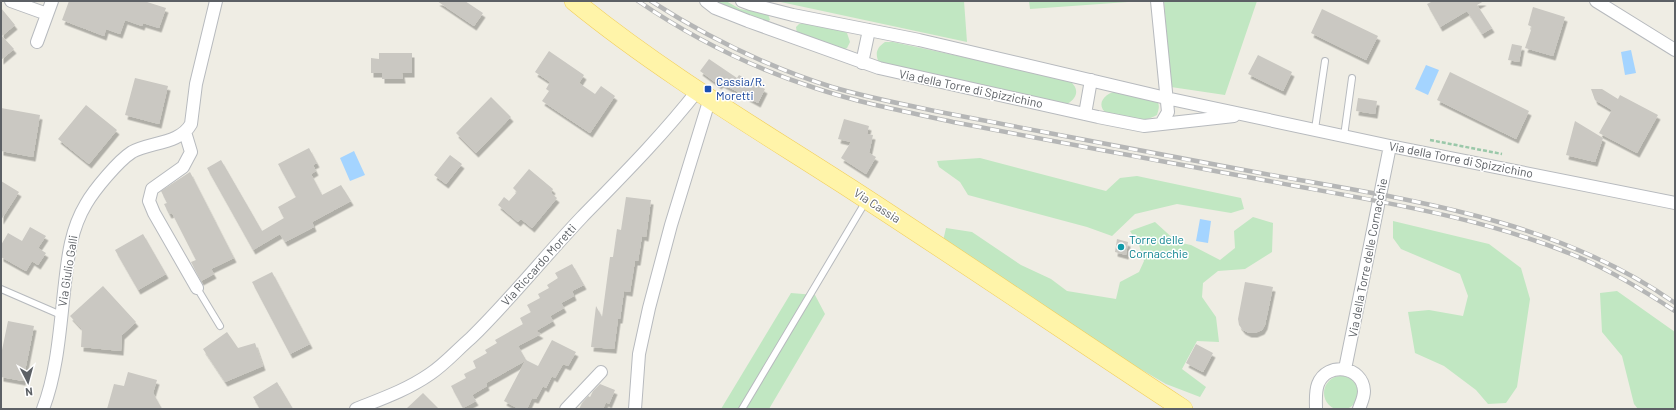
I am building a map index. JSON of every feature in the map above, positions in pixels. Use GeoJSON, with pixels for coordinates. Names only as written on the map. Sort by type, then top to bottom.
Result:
{"type":"FeatureCollection","features":[{"type":"Feature","properties":{"kind":"main road","name":"Via Cassia"},"geometry":{"type":"LineString","coordinates":[[574,1],[616,34],[704,94],[1183,409]]}},
{"type":"Feature","properties":{"kind":"street"},"geometry":{"type":"LineString","coordinates":[[11,1],[47,14]]}},
{"type":"Feature","properties":{"kind":"street"},"geometry":{"type":"LineString","coordinates":[[37,42],[52,1]]}},
{"type":"Feature","properties":{"kind":"street"},"geometry":{"type":"LineString","coordinates":[[197,288],[154,213],[149,201],[152,189],[183,167],[191,152],[184,132],[190,124],[196,84],[216,1]]}},
{"type":"Feature","properties":{"kind":"street","name":"Via della Torre di Spizzichino"},"geometry":{"type":"LineString","coordinates":[[706,1],[715,8],[862,63],[899,74],[1085,114],[1144,126],[1247,114]]}},
{"type":"Feature","properties":{"kind":"street","name":"Via della Torre di Spizzichino"},"geometry":{"type":"LineString","coordinates":[[742,1],[793,15],[919,40],[1166,98],[1247,114],[1390,146],[1675,203]]}},
{"type":"Feature","properties":{"kind":"street"},"geometry":{"type":"LineString","coordinates":[[1157,1],[1168,112],[1161,124]]}},
{"type":"Feature","properties":{"kind":"street"},"geometry":{"type":"LineString","coordinates":[[1596,1],[1675,50]]}},
{"type":"Feature","properties":{"kind":"street"},"geometry":{"type":"LineString","coordinates":[[784,35],[793,15]]}},
{"type":"Feature","properties":{"kind":"street"},"geometry":{"type":"LineString","coordinates":[[862,63],[869,30]]}},
{"type":"Feature","properties":{"kind":"street"},"geometry":{"type":"LineString","coordinates":[[1085,114],[1091,80]]}},
{"type":"Feature","properties":{"kind":"street"},"geometry":{"type":"LineString","coordinates":[[635,409],[640,354],[649,308],[704,94]]}},
{"type":"Feature","properties":{"kind":"street","name":"Via Riccardo Moretti"},"geometry":{"type":"LineString","coordinates":[[356,409],[407,388],[430,374],[450,358],[498,311],[581,218],[636,163],[674,121],[704,94]]}},
{"type":"Feature","properties":{"kind":"street","name":"Via Giulio Galli"},"geometry":{"type":"LineString","coordinates":[[43,409],[54,367],[69,248],[77,223],[86,203],[130,153],[143,147],[174,138],[184,132]]}},
{"type":"Feature","properties":{"kind":"street","name":"Via della Torre delle Cornacchie"},"geometry":{"type":"LineString","coordinates":[[1345,369],[1390,146]]}},
{"type":"Feature","properties":{"kind":"street"},"geometry":{"type":"LineString","coordinates":[[1316,409],[1317,386],[1325,374],[1331,371],[1345,369],[1352,372],[1362,383],[1364,398],[1359,408]]}},
{"type":"Feature","properties":{"kind":"street"},"geometry":{"type":"LineString","coordinates":[[566,409],[601,372]]}},
{"type":"Feature","properties":{"kind":"street"},"geometry":{"type":"LineString","coordinates":[[1316,393],[1323,409]]}},
{"type":"Feature","properties":{"kind":"lane"},"geometry":{"type":"LineString","coordinates":[[1315,129],[1325,61]]}},
{"type":"Feature","properties":{"kind":"lane"},"geometry":{"type":"LineString","coordinates":[[1344,136],[1352,78]]}},
{"type":"Feature","properties":{"kind":"lane"},"geometry":{"type":"LineString","coordinates":[[742,409],[867,200]]}},
{"type":"Feature","properties":{"kind":"lane"},"geometry":{"type":"LineString","coordinates":[[197,288],[220,326]]}},
{"type":"Feature","properties":{"kind":"lane"},"geometry":{"type":"LineString","coordinates":[[1,289],[61,315]]}},
{"type":"Feature","properties":{"kind":"green space"},"geometry":{"type":"Polygon","coordinates":[[[714,1],[726,1],[740,9],[768,14],[770,20],[765,23],[714,1]]]}},
{"type":"Feature","properties":{"kind":"green space"},"geometry":{"type":"Polygon","coordinates":[[[776,1],[964,1],[967,42],[776,1]]]}},
{"type":"Feature","properties":{"kind":"green space"},"geometry":{"type":"Polygon","coordinates":[[[1029,1],[1142,1],[1030,9],[1029,1]]]}},
{"type":"Feature","properties":{"kind":"green space"},"geometry":{"type":"Polygon","coordinates":[[[1164,1],[1257,1],[1225,95],[1171,87],[1164,1]]]}},
{"type":"Feature","properties":{"kind":"green space"},"geometry":{"type":"Polygon","coordinates":[[[803,23],[843,31],[847,33],[850,42],[847,48],[841,51],[797,34],[796,27],[803,23]]]}},
{"type":"Feature","properties":{"kind":"green space"},"geometry":{"type":"Polygon","coordinates":[[[885,42],[893,42],[1066,79],[1074,86],[1076,94],[1072,101],[1062,106],[879,63],[877,51],[885,42]]]}},
{"type":"Feature","properties":{"kind":"green space"},"geometry":{"type":"Polygon","coordinates":[[[1118,91],[1146,96],[1156,100],[1159,106],[1157,115],[1148,119],[1137,119],[1119,118],[1107,114],[1103,110],[1103,99],[1109,94],[1118,91]]]}},
{"type":"Feature","properties":{"kind":"green space"},"geometry":{"type":"Polygon","coordinates":[[[980,158],[1106,191],[1120,178],[1137,176],[1241,198],[1244,209],[1231,213],[1177,204],[1135,214],[1112,236],[1087,227],[968,195],[960,182],[939,167],[937,161],[980,158]]]}},
{"type":"Feature","properties":{"kind":"green space"},"geometry":{"type":"Polygon","coordinates":[[[1253,217],[1273,223],[1272,252],[1245,269],[1218,271],[1203,283],[1202,297],[1216,317],[1219,342],[1197,341],[1182,369],[1206,387],[1200,397],[1166,384],[1039,310],[943,241],[946,228],[972,232],[1021,265],[1051,279],[1067,291],[1116,299],[1120,282],[1139,272],[1144,261],[1139,245],[1130,231],[1155,222],[1177,242],[1191,245],[1220,260],[1235,248],[1234,231],[1253,217]]]}},
{"type":"Feature","properties":{"kind":"green space"},"geometry":{"type":"Polygon","coordinates":[[[1393,221],[1489,244],[1521,268],[1530,299],[1517,387],[1506,403],[1488,404],[1476,390],[1444,366],[1415,353],[1408,312],[1429,310],[1463,316],[1468,296],[1460,274],[1401,249],[1393,238],[1393,221]]]}},
{"type":"Feature","properties":{"kind":"green space"},"geometry":{"type":"Polygon","coordinates":[[[1617,291],[1675,332],[1675,409],[1638,409],[1634,404],[1622,356],[1602,332],[1600,293],[1617,291]]]}},
{"type":"Feature","properties":{"kind":"green space"},"geometry":{"type":"Polygon","coordinates":[[[791,293],[815,295],[825,314],[769,409],[721,409],[791,293]]]}},
{"type":"Feature","properties":{"kind":"green space"},"geometry":{"type":"Polygon","coordinates":[[[1344,376],[1353,381],[1357,386],[1357,400],[1353,405],[1348,409],[1338,410],[1334,409],[1325,400],[1324,390],[1325,386],[1334,377],[1344,376]]]}},
{"type":"Feature","properties":{"kind":"water"},"geometry":{"type":"Polygon","coordinates":[[[1631,50],[1636,73],[1625,75],[1621,52],[1631,50]]]}},
{"type":"Feature","properties":{"kind":"water"},"geometry":{"type":"Polygon","coordinates":[[[1426,65],[1439,70],[1428,95],[1415,89],[1426,65]]]}},
{"type":"Feature","properties":{"kind":"water"},"geometry":{"type":"Polygon","coordinates":[[[354,151],[365,175],[350,181],[340,158],[354,151]]]}},
{"type":"Feature","properties":{"kind":"water"},"geometry":{"type":"Polygon","coordinates":[[[1200,219],[1211,221],[1208,243],[1196,241],[1200,219]]]}},
{"type":"Feature","properties":{"kind":"building"},"geometry":{"type":"Polygon","coordinates":[[[69,1],[144,1],[166,8],[159,28],[143,23],[142,26],[125,20],[120,34],[106,29],[104,36],[62,20],[69,1]]]}},
{"type":"Feature","properties":{"kind":"building"},"geometry":{"type":"Polygon","coordinates":[[[437,1],[465,1],[483,13],[474,26],[437,1]]]}},
{"type":"Feature","properties":{"kind":"building"},"geometry":{"type":"Polygon","coordinates":[[[1433,1],[1484,1],[1477,5],[1492,28],[1482,34],[1467,11],[1440,27],[1427,4],[1433,1]]]}},
{"type":"Feature","properties":{"kind":"building"},"geometry":{"type":"Polygon","coordinates":[[[1533,7],[1565,17],[1553,56],[1525,48],[1532,27],[1528,25],[1533,7]]]}},
{"type":"Feature","properties":{"kind":"building"},"geometry":{"type":"Polygon","coordinates":[[[1,8],[15,25],[2,36],[14,49],[1,60],[1,8]]]}},
{"type":"Feature","properties":{"kind":"building"},"geometry":{"type":"Polygon","coordinates":[[[1322,9],[1378,36],[1366,60],[1311,33],[1322,9]]]}},
{"type":"Feature","properties":{"kind":"building"},"geometry":{"type":"Polygon","coordinates":[[[1512,44],[1522,46],[1519,62],[1508,60],[1512,44]]]}},
{"type":"Feature","properties":{"kind":"building"},"geometry":{"type":"Polygon","coordinates":[[[549,51],[584,75],[579,83],[595,94],[601,86],[615,96],[590,133],[542,101],[549,91],[546,89],[550,82],[535,72],[549,51]]]}},
{"type":"Feature","properties":{"kind":"building"},"geometry":{"type":"Polygon","coordinates":[[[379,53],[412,53],[412,73],[402,73],[403,79],[382,79],[382,73],[371,73],[371,58],[379,59],[379,53]]]}},
{"type":"Feature","properties":{"kind":"building"},"geometry":{"type":"Polygon","coordinates":[[[1258,55],[1292,72],[1283,91],[1248,74],[1258,55]]]}},
{"type":"Feature","properties":{"kind":"building"},"geometry":{"type":"Polygon","coordinates":[[[709,59],[737,78],[739,75],[765,89],[758,103],[721,83],[719,85],[700,71],[709,59]]]}},
{"type":"Feature","properties":{"kind":"building"},"geometry":{"type":"Polygon","coordinates":[[[1450,72],[1529,111],[1516,139],[1437,100],[1450,72]]]}},
{"type":"Feature","properties":{"kind":"building"},"geometry":{"type":"Polygon","coordinates":[[[135,78],[168,86],[159,124],[125,115],[135,78]]]}},
{"type":"Feature","properties":{"kind":"building"},"geometry":{"type":"Polygon","coordinates":[[[1591,89],[1602,89],[1618,99],[1620,95],[1658,115],[1637,153],[1599,133],[1612,110],[1595,100],[1591,89]]]}},
{"type":"Feature","properties":{"kind":"building"},"geometry":{"type":"Polygon","coordinates":[[[491,97],[511,117],[476,153],[456,133],[491,97]]]}},
{"type":"Feature","properties":{"kind":"building"},"geometry":{"type":"Polygon","coordinates":[[[1358,98],[1377,101],[1375,114],[1356,111],[1358,98]]]}},
{"type":"Feature","properties":{"kind":"building"},"geometry":{"type":"Polygon","coordinates":[[[86,105],[117,130],[89,164],[58,139],[86,105]]]}},
{"type":"Feature","properties":{"kind":"building"},"geometry":{"type":"Polygon","coordinates":[[[1,108],[40,115],[33,157],[1,151],[1,108]]]}},
{"type":"Feature","properties":{"kind":"building"},"geometry":{"type":"Polygon","coordinates":[[[844,119],[869,126],[867,134],[873,135],[869,153],[876,157],[866,174],[841,158],[851,142],[838,139],[844,119]]]}},
{"type":"Feature","properties":{"kind":"building"},"geometry":{"type":"Polygon","coordinates":[[[1575,121],[1603,138],[1595,162],[1566,155],[1575,121]]]}},
{"type":"Feature","properties":{"kind":"building"},"geometry":{"type":"Polygon","coordinates":[[[309,148],[317,163],[313,165],[316,171],[311,174],[322,195],[341,185],[351,201],[312,222],[314,227],[285,242],[280,234],[253,250],[207,168],[221,160],[262,231],[284,218],[278,207],[296,197],[278,164],[309,148]]]}},
{"type":"Feature","properties":{"kind":"building"},"geometry":{"type":"Polygon","coordinates":[[[450,155],[462,164],[446,184],[434,175],[450,155]]]}},
{"type":"Feature","properties":{"kind":"building"},"geometry":{"type":"Polygon","coordinates":[[[529,169],[553,189],[551,193],[557,198],[532,228],[521,219],[518,222],[498,205],[504,197],[509,201],[517,192],[513,188],[529,169]]]}},
{"type":"Feature","properties":{"kind":"building"},"geometry":{"type":"Polygon","coordinates":[[[190,172],[234,258],[211,269],[214,274],[201,281],[191,262],[196,260],[172,213],[169,214],[164,204],[167,203],[161,191],[190,172]]]}},
{"type":"Feature","properties":{"kind":"building"},"geometry":{"type":"Polygon","coordinates":[[[1,181],[19,192],[1,220],[1,181]]]}},
{"type":"Feature","properties":{"kind":"building"},"geometry":{"type":"Polygon","coordinates":[[[626,197],[651,200],[646,237],[642,236],[638,261],[635,261],[630,292],[624,291],[614,349],[591,347],[596,306],[602,317],[610,257],[613,257],[617,229],[621,230],[626,197]]]}},
{"type":"Feature","properties":{"kind":"building"},"geometry":{"type":"Polygon","coordinates":[[[30,227],[46,236],[38,248],[46,253],[38,265],[32,261],[26,271],[1,257],[1,245],[8,233],[22,241],[30,227]]]}},
{"type":"Feature","properties":{"kind":"building"},"geometry":{"type":"Polygon","coordinates":[[[143,234],[166,274],[138,290],[115,250],[143,234]]]}},
{"type":"Feature","properties":{"kind":"building","name":"Torre delle Cornacchie"},"geometry":{"type":"Polygon","coordinates":[[[1117,239],[1128,242],[1126,255],[1115,252],[1117,239]]]}},
{"type":"Feature","properties":{"kind":"building"},"geometry":{"type":"Polygon","coordinates":[[[572,264],[584,285],[572,291],[574,296],[561,303],[564,308],[550,316],[553,321],[536,331],[541,334],[518,346],[526,360],[538,366],[552,340],[576,352],[568,366],[563,364],[555,378],[552,376],[546,388],[543,386],[536,399],[532,398],[527,409],[519,409],[504,401],[525,361],[486,383],[487,386],[472,395],[476,401],[463,408],[451,386],[466,378],[464,374],[476,368],[473,361],[487,353],[485,350],[497,343],[495,340],[523,324],[520,318],[531,312],[527,305],[540,298],[538,294],[549,288],[547,285],[558,278],[555,273],[572,264]]]}},
{"type":"Feature","properties":{"kind":"building"},"geometry":{"type":"Polygon","coordinates":[[[272,272],[310,344],[290,354],[252,282],[272,272]]]}},
{"type":"Feature","properties":{"kind":"building"},"geometry":{"type":"Polygon","coordinates":[[[1245,282],[1273,287],[1265,325],[1262,330],[1255,333],[1249,333],[1243,330],[1239,325],[1238,319],[1245,282]]]}},
{"type":"Feature","properties":{"kind":"building"},"geometry":{"type":"Polygon","coordinates":[[[103,286],[136,322],[122,335],[121,351],[81,347],[82,329],[70,316],[103,286]]]}},
{"type":"Feature","properties":{"kind":"building"},"geometry":{"type":"Polygon","coordinates":[[[8,321],[34,326],[23,381],[1,377],[1,355],[8,321]]]}},
{"type":"Feature","properties":{"kind":"building"},"geometry":{"type":"Polygon","coordinates":[[[227,332],[238,348],[255,343],[263,366],[225,382],[203,349],[227,332]]]}},
{"type":"Feature","properties":{"kind":"building"},"geometry":{"type":"Polygon","coordinates":[[[1196,344],[1213,353],[1203,372],[1186,363],[1196,344]]]}},
{"type":"Feature","properties":{"kind":"building"},"geometry":{"type":"Polygon","coordinates":[[[128,372],[157,380],[153,393],[162,409],[107,409],[114,384],[124,386],[128,372]]]}},
{"type":"Feature","properties":{"kind":"building"},"geometry":{"type":"Polygon","coordinates":[[[277,382],[293,409],[260,409],[253,397],[277,382]]]}},
{"type":"Feature","properties":{"kind":"building"},"geometry":{"type":"Polygon","coordinates":[[[600,384],[615,390],[609,404],[606,402],[603,409],[579,409],[582,403],[588,396],[590,397],[593,391],[600,384]]]}},
{"type":"Feature","properties":{"kind":"building"},"geometry":{"type":"Polygon","coordinates":[[[423,393],[439,409],[406,409],[423,393]]]}},
{"type":"Feature","properties":{"kind":"railway"},"geometry":{"type":"LineString","coordinates":[[638,1],[701,40],[724,51],[792,80],[832,93],[884,107],[953,122],[1388,203],[1428,211],[1507,231],[1545,244],[1607,270],[1675,311]]}},
{"type":"Feature","properties":{"kind":"railway"},"geometry":{"type":"LineString","coordinates":[[651,1],[694,27],[738,50],[785,70],[832,87],[874,98],[945,113],[1368,192],[1475,216],[1528,231],[1579,250],[1628,274],[1675,303]]}},
{"type":"Feature","properties":{"kind":"place","name":"Cassia/R. Moretti"},"geometry":{"type":"Point","coordinates":[708,89]}},
{"type":"Feature","properties":{"kind":"place","name":"Torre delle Cornacchie"},"geometry":{"type":"Point","coordinates":[1121,247]}}]}
